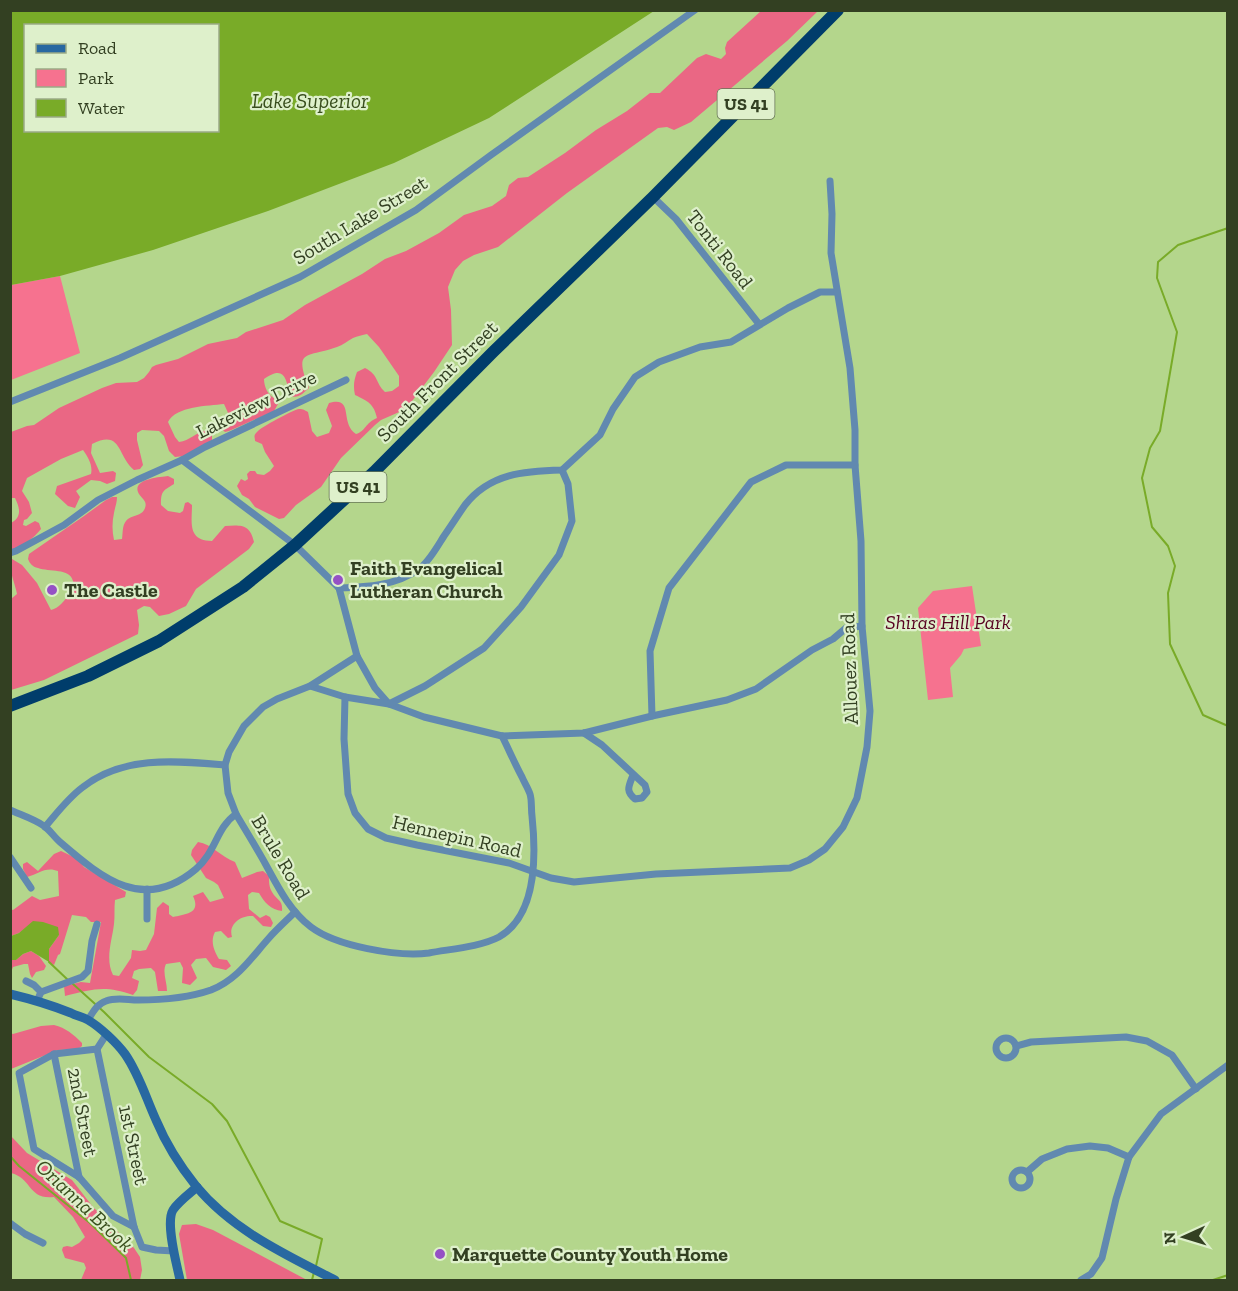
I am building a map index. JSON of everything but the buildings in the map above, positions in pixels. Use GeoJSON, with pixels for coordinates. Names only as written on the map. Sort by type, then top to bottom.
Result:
{"type":"FeatureCollection","features":[{"type":"Feature","properties":{"kind":"highway","name":"South Front Street"},"geometry":{"type":"LineString","coordinates":[[10,706],[88,676],[159,641],[243,587],[295,545],[374,472],[653,197],[838,10]]}},
{"type":"Feature","properties":{"kind":"street","name":"South Lake Street"},"geometry":{"type":"LineString","coordinates":[[10,402],[120,358],[300,277],[416,210],[696,10]]}},
{"type":"Feature","properties":{"kind":"street","name":"Allouez Road"},"geometry":{"type":"LineString","coordinates":[[534,871],[551,878],[574,882],[656,874],[790,868],[825,849],[843,827],[857,798],[867,747],[870,711],[862,626],[861,541],[855,465],[855,430],[850,368],[831,253],[830,181]]}},
{"type":"Feature","properties":{"kind":"street","name":"Tonti Road"},"geometry":{"type":"LineString","coordinates":[[653,197],[676,219],[759,324]]}},
{"type":"Feature","properties":{"kind":"street"},"geometry":{"type":"LineString","coordinates":[[339,588],[387,584],[409,576],[422,567],[467,503],[492,482],[533,470],[562,470],[600,435],[635,377],[659,362],[700,347],[731,342],[803,299],[820,292],[837,292]]}},
{"type":"Feature","properties":{"kind":"street","name":"Lakeview Drive"},"geometry":{"type":"LineString","coordinates":[[10,553],[64,525],[98,500],[346,380]]}},
{"type":"Feature","properties":{"kind":"street"},"geometry":{"type":"LineString","coordinates":[[182,460],[295,545],[339,588],[357,656],[371,681],[389,704]]}},
{"type":"Feature","properties":{"kind":"street"},"geometry":{"type":"LineString","coordinates":[[652,716],[650,651],[669,588],[751,482],[786,465],[855,465]]}},
{"type":"Feature","properties":{"kind":"street"},"geometry":{"type":"LineString","coordinates":[[389,704],[425,686],[484,648],[521,607],[559,555],[572,521],[568,484],[562,470]]}},
{"type":"Feature","properties":{"kind":"street"},"geometry":{"type":"LineString","coordinates":[[310,686],[345,698],[389,704],[416,715],[502,736],[585,733],[727,700],[756,689],[846,628],[862,626]]}},
{"type":"Feature","properties":{"kind":"street"},"geometry":{"type":"LineString","coordinates":[[45,827],[83,786],[122,768],[142,763],[162,762],[225,765],[229,752],[244,726],[263,707],[310,686],[357,656]]}},
{"type":"Feature","properties":{"kind":"street","name":"Hennepin Road"},"geometry":{"type":"LineString","coordinates":[[345,698],[344,739],[348,794],[355,813],[368,830],[386,838],[509,863],[534,871]]}},
{"type":"Feature","properties":{"kind":"street"},"geometry":{"type":"LineString","coordinates":[[585,733],[633,775]]}},
{"type":"Feature","properties":{"kind":"street","name":"Brule Road"},"geometry":{"type":"LineString","coordinates":[[225,765],[228,793],[236,814],[295,912],[310,927],[339,941],[409,954],[455,949],[489,942],[512,928],[526,902],[534,871],[535,843],[530,793],[502,736]]}},
{"type":"Feature","properties":{"kind":"street"},"geometry":{"type":"LineString","coordinates":[[10,810],[45,827],[106,878],[132,889],[162,888],[196,869],[212,851],[227,820],[236,814]]}},
{"type":"Feature","properties":{"kind":"street"},"geometry":{"type":"LineString","coordinates":[[10,857],[31,888]]}},
{"type":"Feature","properties":{"kind":"street"},"geometry":{"type":"LineString","coordinates":[[147,889],[147,918]]}},
{"type":"Feature","properties":{"kind":"street"},"geometry":{"type":"LineString","coordinates":[[88,1020],[98,1005],[105,1001],[185,997],[221,985],[240,972],[295,912]]}},
{"type":"Feature","properties":{"kind":"street"},"geometry":{"type":"LineString","coordinates":[[39,997],[82,977],[88,971],[97,924]]}},
{"type":"Feature","properties":{"kind":"street"},"geometry":{"type":"LineString","coordinates":[[26,981],[39,997]]}},
{"type":"Feature","properties":{"kind":"street"},"geometry":{"type":"LineString","coordinates":[[10,994],[39,997],[88,1020],[106,1035],[125,1054],[169,1147],[197,1187],[214,1205],[252,1234],[335,1281]]}},
{"type":"Feature","properties":{"kind":"street"},"geometry":{"type":"LineString","coordinates":[[106,1035],[97,1049],[54,1054],[19,1073],[34,1149],[79,1177],[113,1216],[134,1227]]}},
{"type":"Feature","properties":{"kind":"street"},"geometry":{"type":"LineString","coordinates":[[1016,1046],[1031,1042],[1126,1037],[1147,1041],[1172,1055],[1196,1089]]}},
{"type":"Feature","properties":{"kind":"street","name":"1st Street"},"geometry":{"type":"LineString","coordinates":[[97,1049],[134,1227],[142,1246],[174,1251]]}},
{"type":"Feature","properties":{"kind":"street","name":"2nd Street"},"geometry":{"type":"LineString","coordinates":[[54,1054],[79,1177]]}},
{"type":"Feature","properties":{"kind":"street"},"geometry":{"type":"LineString","coordinates":[[1081,1281],[1091,1274],[1102,1258],[1129,1157],[1161,1114],[1227,1065]]}},
{"type":"Feature","properties":{"kind":"street"},"geometry":{"type":"LineString","coordinates":[[1027,1172],[1042,1159],[1066,1149],[1090,1146],[1108,1148],[1129,1157]]}},
{"type":"Feature","properties":{"kind":"street"},"geometry":{"type":"LineString","coordinates":[[180,1281],[170,1219],[173,1209],[197,1187]]}},
{"type":"Feature","properties":{"kind":"street"},"geometry":{"type":"LineString","coordinates":[[10,1223],[43,1243]]}},
{"type":"Feature","properties":{"kind":"green space"},"geometry":{"type":"Polygon","coordinates":[[[60,276],[80,353],[11,380],[11,285],[60,276]]]}},
{"type":"Feature","properties":{"kind":"green space","name":"Shiras Hill Park"},"geometry":{"type":"Polygon","coordinates":[[[972,586],[981,646],[964,649],[950,668],[953,697],[928,700],[918,608],[933,591],[972,586]]]}},
{"type":"Feature","properties":{"kind":"shaded area"},"geometry":{"type":"Polygon","coordinates":[[[761,11],[818,11],[787,41],[691,122],[674,130],[667,127],[658,128],[567,193],[498,247],[463,261],[455,270],[448,287],[452,345],[434,372],[406,409],[375,425],[341,458],[321,487],[296,505],[284,518],[279,519],[255,507],[249,499],[242,495],[237,486],[241,479],[245,481],[248,479],[247,474],[250,471],[264,475],[274,466],[262,444],[255,441],[254,436],[270,423],[299,409],[308,412],[312,431],[317,437],[329,433],[332,426],[326,410],[329,403],[342,403],[348,424],[356,434],[377,418],[370,404],[355,395],[354,383],[357,372],[365,368],[375,376],[385,392],[392,391],[399,386],[399,376],[367,334],[306,357],[302,366],[309,388],[303,394],[290,396],[287,383],[280,373],[264,379],[267,391],[278,404],[274,411],[229,431],[225,432],[222,429],[222,424],[229,415],[224,404],[185,410],[172,417],[168,422],[179,442],[203,431],[208,430],[212,434],[212,440],[185,456],[175,457],[169,451],[164,436],[159,431],[142,430],[137,433],[143,465],[140,469],[134,470],[114,442],[102,440],[92,444],[91,453],[100,473],[113,471],[116,473],[115,481],[107,484],[91,480],[76,491],[80,497],[75,508],[68,506],[55,494],[57,486],[91,474],[91,464],[83,450],[27,478],[22,491],[29,502],[32,513],[24,520],[23,525],[26,526],[35,521],[39,523],[41,529],[28,542],[11,550],[11,523],[15,521],[19,512],[15,498],[11,498],[11,432],[34,425],[59,408],[102,388],[116,383],[137,382],[156,365],[178,359],[208,344],[237,338],[246,332],[283,320],[385,259],[406,251],[439,233],[464,215],[492,206],[506,196],[509,185],[518,178],[528,177],[650,93],[660,93],[697,58],[706,54],[721,59],[726,54],[727,42],[761,11]]]}},
{"type":"Feature","properties":{"kind":"shaded area"},"geometry":{"type":"Polygon","coordinates":[[[168,476],[174,479],[174,484],[163,492],[161,505],[168,511],[180,513],[185,503],[192,505],[193,529],[198,538],[204,540],[212,541],[225,526],[244,527],[250,532],[254,542],[249,549],[196,589],[186,606],[159,616],[150,607],[144,606],[137,610],[138,634],[44,680],[11,690],[11,599],[17,594],[11,572],[12,559],[22,565],[37,583],[51,610],[56,608],[72,590],[71,577],[64,572],[35,567],[28,559],[29,554],[112,497],[117,497],[113,523],[114,540],[122,539],[126,521],[142,513],[146,505],[138,492],[139,484],[143,481],[168,476]]]}},
{"type":"Feature","properties":{"kind":"shaded area"},"geometry":{"type":"Polygon","coordinates":[[[198,842],[208,845],[235,862],[242,878],[263,871],[269,876],[271,890],[282,904],[282,911],[274,909],[259,893],[252,892],[248,895],[249,909],[260,918],[266,915],[270,917],[273,923],[271,927],[263,926],[253,916],[248,916],[236,921],[231,932],[232,937],[228,938],[221,931],[215,932],[213,942],[216,953],[219,959],[227,960],[231,966],[226,970],[213,967],[206,958],[196,959],[191,965],[197,978],[190,985],[182,983],[183,968],[180,962],[166,964],[167,991],[158,991],[155,972],[151,968],[134,971],[132,978],[139,981],[133,995],[99,989],[65,996],[64,986],[81,982],[90,983],[101,922],[91,922],[86,917],[72,915],[60,954],[54,965],[49,962],[49,949],[59,935],[29,926],[11,936],[10,909],[13,910],[32,896],[40,900],[59,896],[58,871],[46,870],[27,877],[23,864],[27,862],[38,871],[54,854],[61,851],[78,859],[84,867],[126,892],[125,897],[115,900],[110,950],[113,975],[119,976],[131,958],[132,950],[146,950],[154,934],[157,908],[163,902],[169,906],[169,914],[173,917],[191,912],[195,906],[193,896],[203,892],[210,902],[224,898],[218,885],[206,878],[191,855],[198,842]]]}},
{"type":"Feature","properties":{"kind":"shaded area"},"geometry":{"type":"Polygon","coordinates":[[[31,951],[39,956],[46,966],[44,970],[36,972],[32,978],[28,964],[13,967],[11,972],[11,960],[16,960],[31,951]]]}},
{"type":"Feature","properties":{"kind":"shaded area"},"geometry":{"type":"Polygon","coordinates":[[[54,1025],[72,1034],[82,1043],[82,1046],[78,1049],[58,1050],[11,1069],[10,1033],[54,1025]]]}},
{"type":"Feature","properties":{"kind":"shaded area"},"geometry":{"type":"Polygon","coordinates":[[[10,1135],[27,1153],[72,1180],[93,1207],[134,1248],[140,1257],[142,1270],[140,1280],[81,1280],[86,1268],[84,1263],[65,1258],[62,1250],[63,1247],[72,1247],[85,1237],[73,1217],[54,1197],[39,1195],[23,1179],[11,1173],[10,1135]]]}},
{"type":"Feature","properties":{"kind":"shaded area"},"geometry":{"type":"Polygon","coordinates":[[[196,1224],[213,1230],[307,1280],[187,1280],[179,1234],[182,1225],[196,1224]]]}},
{"type":"Feature","properties":{"kind":"water","name":"Lake Superior"},"geometry":{"type":"Polygon","coordinates":[[[11,10],[654,10],[489,118],[394,163],[268,211],[153,250],[60,276],[11,285],[11,10]]]}},
{"type":"Feature","properties":{"kind":"water"},"geometry":{"type":"Polygon","coordinates":[[[33,921],[58,927],[59,935],[49,949],[49,962],[31,951],[16,960],[11,960],[11,936],[19,933],[33,921]]]}},
{"type":"Feature","properties":{"kind":"waterway"},"geometry":{"type":"LineString","coordinates":[[1228,228],[1178,245],[1158,262],[1157,278],[1177,332],[1160,431],[1150,448],[1142,478],[1152,527],[1168,546],[1175,566],[1168,593],[1170,644],[1203,715],[1228,726]]}},
{"type":"Feature","properties":{"kind":"waterway"},"geometry":{"type":"LineString","coordinates":[[49,962],[68,980]]}},
{"type":"Feature","properties":{"kind":"waterway"},"geometry":{"type":"LineString","coordinates":[[73,984],[149,1057],[212,1104],[227,1121],[280,1221],[322,1239],[316,1266]]}},
{"type":"Feature","properties":{"kind":"waterway","name":"Orianna Brook"},"geometry":{"type":"LineString","coordinates":[[10,1156],[19,1166],[90,1223],[126,1258],[131,1280]]}},
{"type":"Feature","properties":{"kind":"waterway"},"geometry":{"type":"LineString","coordinates":[[312,1280],[314,1272]]}},
{"type":"Feature","properties":{"kind":"waterway"},"geometry":{"type":"LineString","coordinates":[[1213,1280],[1228,1275]]}},
{"type":"Feature","properties":{"kind":"place","name":"Faith Evangelical Lutheran Church"},"geometry":{"type":"Point","coordinates":[338,580]}},
{"type":"Feature","properties":{"kind":"place","name":"The Castle"},"geometry":{"type":"Point","coordinates":[52,590]}},
{"type":"Feature","properties":{"kind":"place","name":"Marquette County Youth Home"},"geometry":{"type":"Point","coordinates":[440,1254]}}]}
